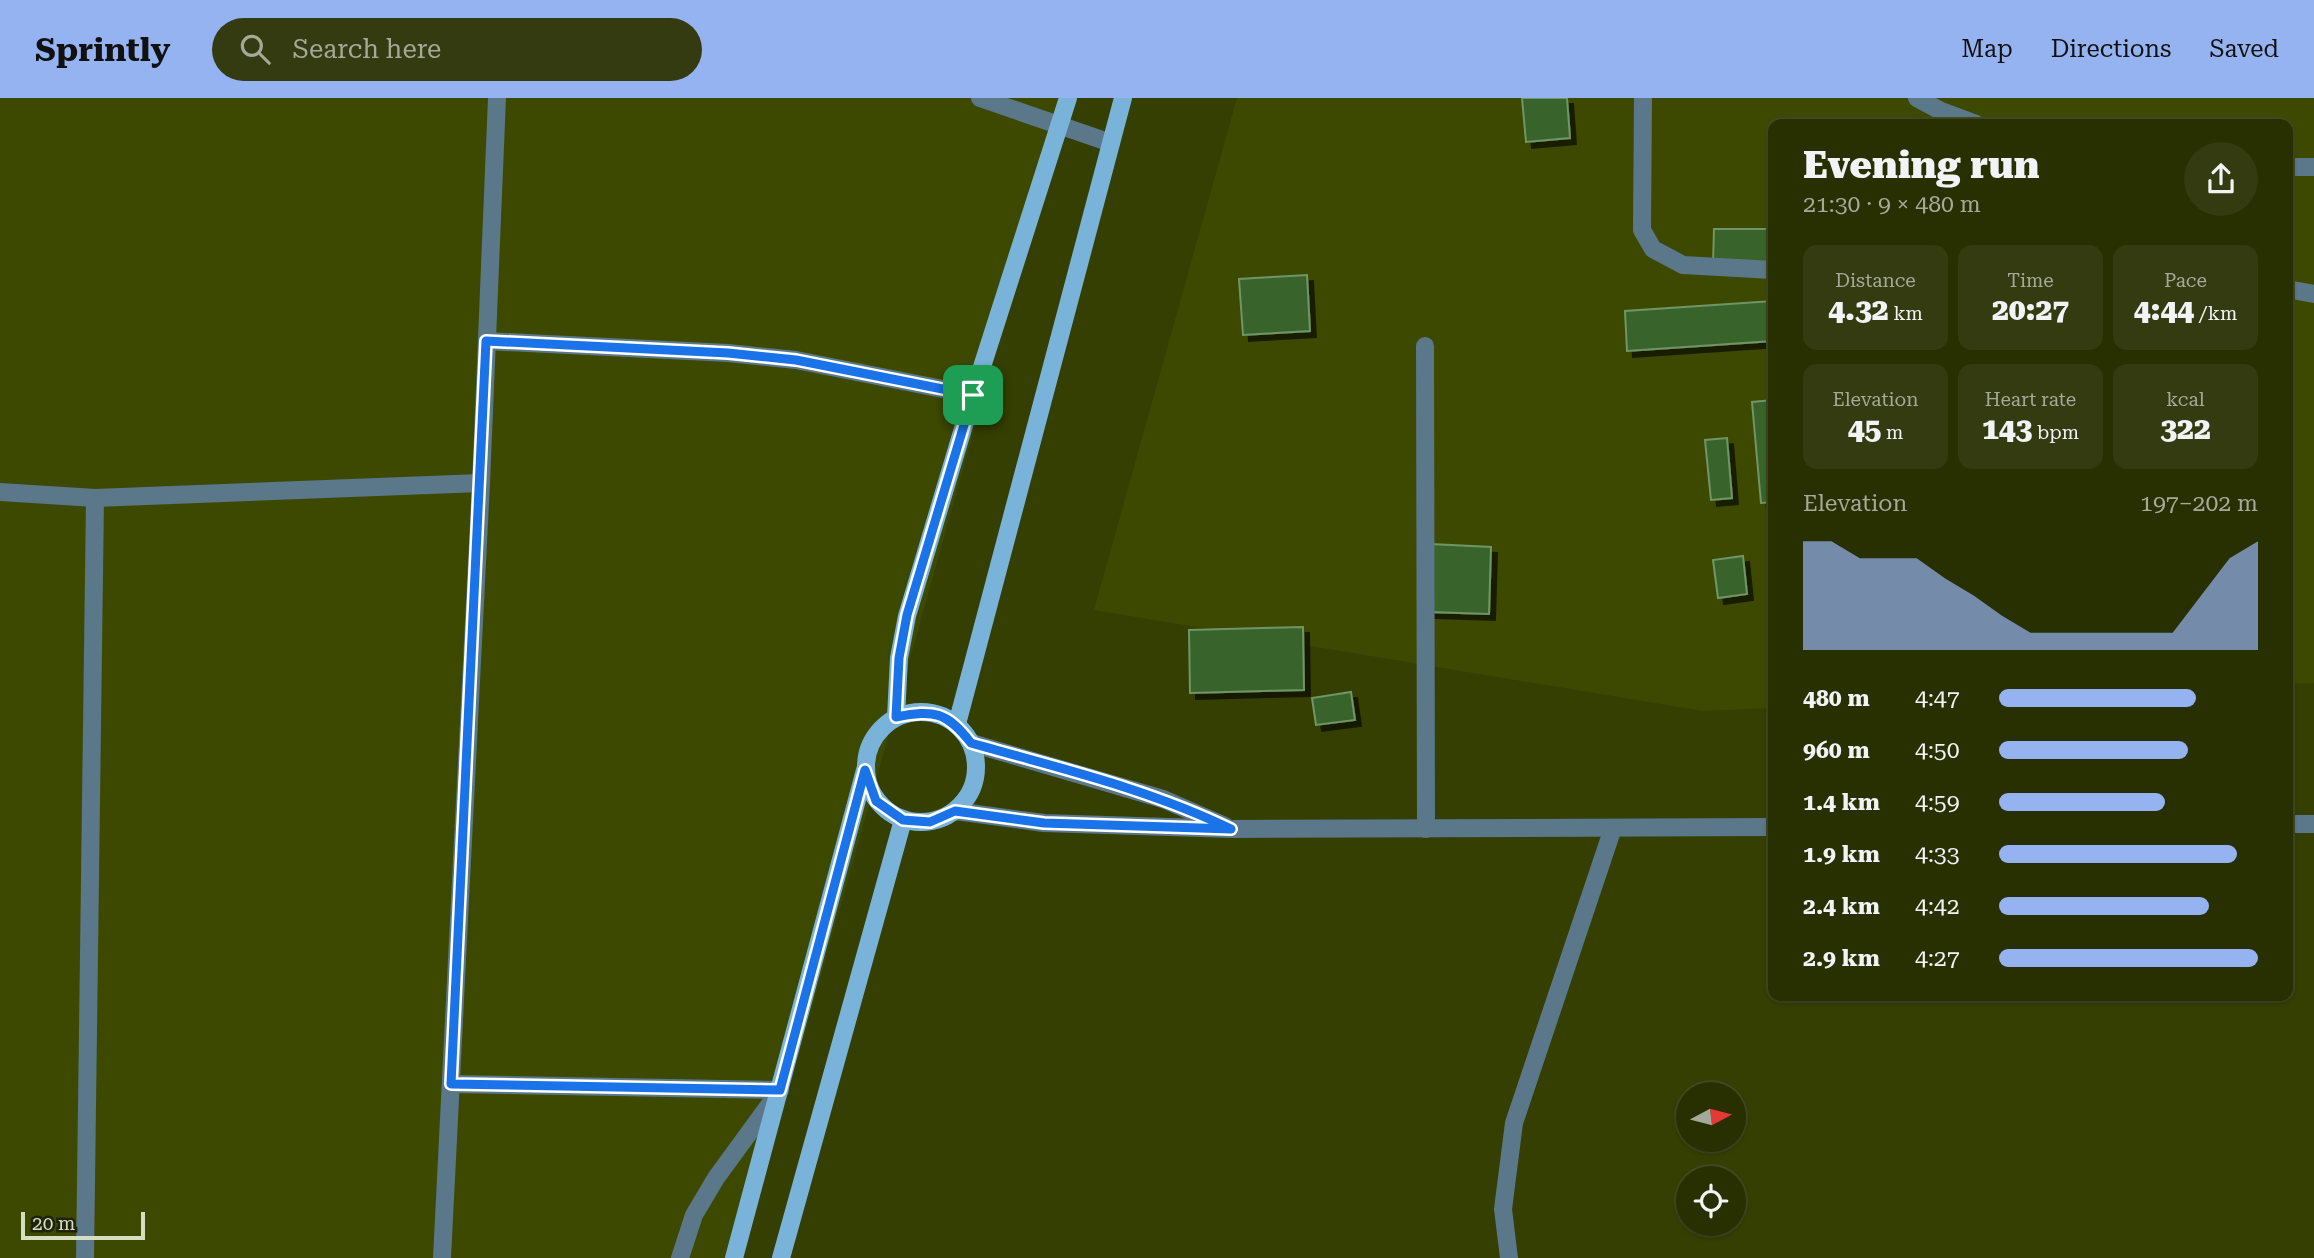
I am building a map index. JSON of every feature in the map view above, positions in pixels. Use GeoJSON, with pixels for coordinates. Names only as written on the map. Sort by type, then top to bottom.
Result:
{"type":"FeatureCollection","features":[{"type":"Feature","properties":{"kind":"main road"},"geometry":{"type":"LineString","coordinates":[[896,717],[899,658],[907,615],[973,395],[1068,98]]}},
{"type":"Feature","properties":{"kind":"main road"},"geometry":{"type":"LineString","coordinates":[[957,724],[1123,98]]}},
{"type":"Feature","properties":{"kind":"main road"},"geometry":{"type":"LineString","coordinates":[[734,1258],[872,739],[896,717],[927,711],[957,724],[971,743],[976,767],[971,792],[955,811],[930,822],[903,820],[876,801],[865,770]]}},
{"type":"Feature","properties":{"kind":"main road"},"geometry":{"type":"LineString","coordinates":[[782,1258],[903,820]]}},
{"type":"Feature","properties":{"kind":"street"},"geometry":{"type":"LineString","coordinates":[[442,1258],[481,482],[497,98]]}},
{"type":"Feature","properties":{"kind":"street"},"geometry":{"type":"LineString","coordinates":[[980,98],[1111,143]]}},
{"type":"Feature","properties":{"kind":"street"},"geometry":{"type":"LineString","coordinates":[[1643,98],[1642,230],[1653,249],[1683,265],[1768,270]]}},
{"type":"Feature","properties":{"kind":"street"},"geometry":{"type":"LineString","coordinates":[[1917,98],[1963,119]]}},
{"type":"Feature","properties":{"kind":"street"},"geometry":{"type":"LineString","coordinates":[[2293,167],[2314,167]]}},
{"type":"Feature","properties":{"kind":"street"},"geometry":{"type":"LineString","coordinates":[[2293,290],[2314,294]]}},
{"type":"Feature","properties":{"kind":"street"},"geometry":{"type":"LineString","coordinates":[[486,341],[728,353],[796,360],[973,395]]}},
{"type":"Feature","properties":{"kind":"street"},"geometry":{"type":"LineString","coordinates":[[1425,346],[1426,829]]}},
{"type":"Feature","properties":{"kind":"street"},"geometry":{"type":"LineString","coordinates":[[0,492],[95,498],[481,482]]}},
{"type":"Feature","properties":{"kind":"street"},"geometry":{"type":"LineString","coordinates":[[85,1258],[95,498]]}},
{"type":"Feature","properties":{"kind":"street"},"geometry":{"type":"LineString","coordinates":[[971,743],[1163,799],[1231,829]]}},
{"type":"Feature","properties":{"kind":"street"},"geometry":{"type":"LineString","coordinates":[[955,811],[1044,823],[1231,829],[1768,827]]}},
{"type":"Feature","properties":{"kind":"street"},"geometry":{"type":"LineString","coordinates":[[2293,824],[2314,824]]}},
{"type":"Feature","properties":{"kind":"street"},"geometry":{"type":"LineString","coordinates":[[1509,1258],[1503,1209],[1514,1123],[1613,828]]}},
{"type":"Feature","properties":{"kind":"street"},"geometry":{"type":"LineString","coordinates":[[451,1084],[780,1090]]}},
{"type":"Feature","properties":{"kind":"street"},"geometry":{"type":"LineString","coordinates":[[680,1258],[694,1215],[716,1178],[780,1090]]}},
{"type":"Feature","properties":{"kind":"shaded area"},"geometry":{"type":"Polygon","coordinates":[[[0,98],[1067,98],[742,1258],[0,1258],[0,98]]]}},
{"type":"Feature","properties":{"kind":"shaded area"},"geometry":{"type":"Polygon","coordinates":[[[1237,98],[2314,98],[2314,683],[2293,684],[2293,119],[1768,119],[1768,708],[1703,711],[1094,610],[1237,98]]]}},
{"type":"Feature","properties":{"kind":"building"},"geometry":{"type":"Polygon","coordinates":[[[1522,98],[1567,98],[1570,138],[1526,142],[1522,98]]]}},
{"type":"Feature","properties":{"kind":"building"},"geometry":{"type":"Polygon","coordinates":[[[1714,229],[1768,229],[1768,264],[1713,263],[1714,229]]]}},
{"type":"Feature","properties":{"kind":"building"},"geometry":{"type":"Polygon","coordinates":[[[1307,275],[1310,331],[1243,335],[1239,279],[1307,275]]]}},
{"type":"Feature","properties":{"kind":"building"},"geometry":{"type":"Polygon","coordinates":[[[1768,301],[1768,341],[1627,351],[1625,311],[1768,301]]]}},
{"type":"Feature","properties":{"kind":"building"},"geometry":{"type":"Polygon","coordinates":[[[1768,400],[1768,502],[1761,503],[1752,402],[1768,400]]]}},
{"type":"Feature","properties":{"kind":"building"},"geometry":{"type":"Polygon","coordinates":[[[1727,438],[1732,498],[1711,500],[1705,440],[1727,438]]]}},
{"type":"Feature","properties":{"kind":"building"},"geometry":{"type":"Polygon","coordinates":[[[1431,544],[1491,547],[1489,614],[1429,612],[1431,544]]]}},
{"type":"Feature","properties":{"kind":"building"},"geometry":{"type":"Polygon","coordinates":[[[1743,556],[1747,594],[1718,598],[1713,560],[1743,556]]]}},
{"type":"Feature","properties":{"kind":"building"},"geometry":{"type":"Polygon","coordinates":[[[1303,627],[1304,690],[1190,693],[1189,630],[1303,627]]]}},
{"type":"Feature","properties":{"kind":"building"},"geometry":{"type":"Polygon","coordinates":[[[1351,692],[1355,720],[1316,725],[1312,698],[1351,692]]]}},
{"type":"Feature","properties":{"kind":"route"},"geometry":{"type":"LineString","coordinates":[[486,341],[728,353],[796,360],[973,395],[907,615],[899,658],[896,717],[927,711],[957,724],[971,743],[1163,799],[1231,829],[1044,823],[955,811],[930,822],[903,820],[876,801],[865,770],[780,1090],[451,1084],[486,341]]}}]}
